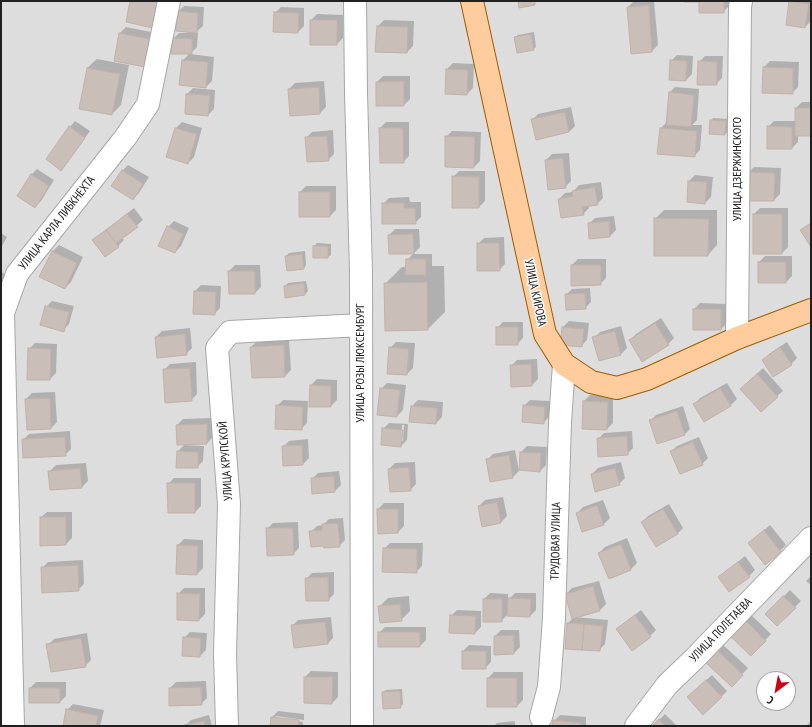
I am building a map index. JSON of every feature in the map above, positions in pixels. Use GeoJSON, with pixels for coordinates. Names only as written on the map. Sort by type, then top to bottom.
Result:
{"type":"FeatureCollection","features":[{"type":"Feature","properties":{"kind":"main road","name":"УЛИЦА КИРОВА"},"geometry":{"type":"LineString","coordinates":[[472,1],[544,334],[564,364],[592,382],[617,388],[647,379],[737,338],[811,310]]}},
{"type":"Feature","properties":{"kind":"street","name":"УЛИЦА КАРЛА ЛИБКНЕХТА"},"geometry":{"type":"LineString","coordinates":[[13,726],[6,674],[3,313],[17,274],[125,138],[148,104],[169,1]]}},
{"type":"Feature","properties":{"kind":"street","name":"УЛИЦА РОЗЫ ЛЮКСЕМБУРГ"},"geometry":{"type":"LineString","coordinates":[[355,1],[361,272],[362,726]]}},
{"type":"Feature","properties":{"kind":"street","name":"УЛИЦА ДЗЕРЖИНСКОГО"},"geometry":{"type":"LineString","coordinates":[[737,338],[741,1]]}},
{"type":"Feature","properties":{"kind":"street","name":"УЛИЦА КРУПСКОЙ"},"geometry":{"type":"LineString","coordinates":[[227,726],[225,654],[229,504],[217,348],[230,332],[361,325]]}},
{"type":"Feature","properties":{"kind":"street","name":"ТРУДОВАЯ УЛИЦА"},"geometry":{"type":"LineString","coordinates":[[541,717],[549,687],[554,618],[559,436],[564,364]]}},
{"type":"Feature","properties":{"kind":"street","name":"УЛИЦА ПОЛЕТАЕВА"},"geometry":{"type":"LineString","coordinates":[[636,726],[667,685],[811,538]]}},
{"type":"Feature","properties":{"kind":"shaded area"},"geometry":{"type":"Polygon","coordinates":[[[1,1],[811,1],[811,726],[1,726],[1,1]]]}},
{"type":"Feature","properties":{"kind":"building"},"geometry":{"type":"Polygon","coordinates":[[[130,1],[158,1],[153,28],[126,22],[130,1]]]}},
{"type":"Feature","properties":{"kind":"building"},"geometry":{"type":"Polygon","coordinates":[[[518,1],[535,1],[535,5],[519,8],[518,1]]]}},
{"type":"Feature","properties":{"kind":"building"},"geometry":{"type":"Polygon","coordinates":[[[684,1],[724,1],[724,13],[699,13],[699,2],[684,1]]]}},
{"type":"Feature","properties":{"kind":"building"},"geometry":{"type":"Polygon","coordinates":[[[789,1],[809,4],[805,28],[786,25],[789,1]]]}},
{"type":"Feature","properties":{"kind":"building"},"geometry":{"type":"Polygon","coordinates":[[[649,5],[652,52],[631,54],[627,7],[649,5]]]}},
{"type":"Feature","properties":{"kind":"building"},"geometry":{"type":"Polygon","coordinates":[[[177,11],[198,13],[197,33],[176,31],[177,11]]]}},
{"type":"Feature","properties":{"kind":"building"},"geometry":{"type":"Polygon","coordinates":[[[274,12],[299,13],[298,33],[273,32],[274,12]]]}},
{"type":"Feature","properties":{"kind":"building"},"geometry":{"type":"Polygon","coordinates":[[[310,20],[337,20],[337,45],[310,45],[310,20]]]}},
{"type":"Feature","properties":{"kind":"building"},"geometry":{"type":"Polygon","coordinates":[[[377,26],[408,27],[407,53],[375,52],[377,26]]]}},
{"type":"Feature","properties":{"kind":"building"},"geometry":{"type":"Polygon","coordinates":[[[119,33],[150,39],[145,67],[114,61],[119,33]]]}},
{"type":"Feature","properties":{"kind":"building"},"geometry":{"type":"Polygon","coordinates":[[[531,34],[534,50],[517,53],[514,37],[531,34]]]}},
{"type":"Feature","properties":{"kind":"building"},"geometry":{"type":"Polygon","coordinates":[[[172,38],[192,39],[192,54],[171,54],[172,38]]]}},
{"type":"Feature","properties":{"kind":"building"},"geometry":{"type":"Polygon","coordinates":[[[182,60],[208,62],[206,88],[179,85],[182,60]]]}},
{"type":"Feature","properties":{"kind":"building"},"geometry":{"type":"Polygon","coordinates":[[[670,60],[687,61],[686,81],[669,80],[670,60]]]}},
{"type":"Feature","properties":{"kind":"building"},"geometry":{"type":"Polygon","coordinates":[[[698,61],[717,62],[717,85],[697,85],[698,61]]]}},
{"type":"Feature","properties":{"kind":"building"},"geometry":{"type":"Polygon","coordinates":[[[763,67],[793,68],[793,94],[762,93],[763,67]]]}},
{"type":"Feature","properties":{"kind":"building"},"geometry":{"type":"Polygon","coordinates":[[[87,68],[120,74],[112,115],[79,109],[87,68]]]}},
{"type":"Feature","properties":{"kind":"building"},"geometry":{"type":"Polygon","coordinates":[[[446,69],[468,70],[467,95],[445,94],[446,69]]]}},
{"type":"Feature","properties":{"kind":"building"},"geometry":{"type":"Polygon","coordinates":[[[404,81],[404,106],[376,106],[376,82],[404,81]]]}},
{"type":"Feature","properties":{"kind":"building"},"geometry":{"type":"Polygon","coordinates":[[[319,87],[320,114],[290,116],[288,89],[319,87]]]}},
{"type":"Feature","properties":{"kind":"building"},"geometry":{"type":"Polygon","coordinates":[[[669,92],[694,95],[691,127],[666,125],[669,92]]]}},
{"type":"Feature","properties":{"kind":"building"},"geometry":{"type":"Polygon","coordinates":[[[186,94],[210,95],[208,116],[185,114],[186,94]]]}},
{"type":"Feature","properties":{"kind":"building"},"geometry":{"type":"Polygon","coordinates":[[[795,108],[811,108],[811,136],[795,136],[795,108]]]}},
{"type":"Feature","properties":{"kind":"building"},"geometry":{"type":"Polygon","coordinates":[[[565,112],[569,132],[536,140],[531,119],[565,112]]]}},
{"type":"Feature","properties":{"kind":"building"},"geometry":{"type":"Polygon","coordinates":[[[710,120],[726,121],[725,135],[709,134],[710,120]]]}},
{"type":"Feature","properties":{"kind":"building"},"geometry":{"type":"Polygon","coordinates":[[[69,126],[85,138],[61,171],[46,159],[69,126]]]}},
{"type":"Feature","properties":{"kind":"building"},"geometry":{"type":"Polygon","coordinates":[[[767,126],[792,127],[792,149],[767,149],[767,126]]]}},
{"type":"Feature","properties":{"kind":"building"},"geometry":{"type":"Polygon","coordinates":[[[175,128],[197,134],[188,164],[166,157],[175,128]]]}},
{"type":"Feature","properties":{"kind":"building"},"geometry":{"type":"Polygon","coordinates":[[[379,128],[403,128],[404,163],[380,163],[379,128]]]}},
{"type":"Feature","properties":{"kind":"building"},"geometry":{"type":"Polygon","coordinates":[[[660,128],[697,131],[695,157],[657,154],[660,128]]]}},
{"type":"Feature","properties":{"kind":"building"},"geometry":{"type":"Polygon","coordinates":[[[327,136],[329,161],[307,162],[305,137],[327,136]]]}},
{"type":"Feature","properties":{"kind":"building"},"geometry":{"type":"Polygon","coordinates":[[[445,136],[475,137],[474,168],[445,167],[445,136]]]}},
{"type":"Feature","properties":{"kind":"building"},"geometry":{"type":"Polygon","coordinates":[[[563,158],[566,188],[548,190],[545,160],[563,158]]]}},
{"type":"Feature","properties":{"kind":"building"},"geometry":{"type":"Polygon","coordinates":[[[122,170],[143,184],[133,200],[111,186],[122,170]]]}},
{"type":"Feature","properties":{"kind":"building"},"geometry":{"type":"Polygon","coordinates":[[[747,172],[775,173],[774,201],[746,201],[747,172]]]}},
{"type":"Feature","properties":{"kind":"building"},"geometry":{"type":"Polygon","coordinates":[[[31,174],[49,186],[35,208],[17,196],[31,174]]]}},
{"type":"Feature","properties":{"kind":"building"},"geometry":{"type":"Polygon","coordinates":[[[452,176],[479,177],[479,208],[452,208],[452,176]]]}},
{"type":"Feature","properties":{"kind":"building"},"geometry":{"type":"Polygon","coordinates":[[[688,181],[707,182],[705,204],[687,202],[688,181]]]}},
{"type":"Feature","properties":{"kind":"building"},"geometry":{"type":"Polygon","coordinates":[[[595,187],[598,205],[582,207],[584,215],[561,218],[558,199],[573,196],[572,191],[595,187]]]}},
{"type":"Feature","properties":{"kind":"building"},"geometry":{"type":"Polygon","coordinates":[[[299,192],[330,192],[330,217],[299,217],[299,192]]]}},
{"type":"Feature","properties":{"kind":"building"},"geometry":{"type":"Polygon","coordinates":[[[382,203],[404,203],[404,208],[415,208],[416,224],[382,224],[382,203]]]}},
{"type":"Feature","properties":{"kind":"building"},"geometry":{"type":"Polygon","coordinates":[[[127,214],[138,227],[116,243],[106,230],[127,214]]]}},
{"type":"Feature","properties":{"kind":"building"},"geometry":{"type":"Polygon","coordinates":[[[753,214],[782,214],[782,254],[753,254],[753,214]]]}},
{"type":"Feature","properties":{"kind":"building"},"geometry":{"type":"Polygon","coordinates":[[[654,218],[709,219],[708,256],[654,256],[654,218]]]}},
{"type":"Feature","properties":{"kind":"building"},"geometry":{"type":"Polygon","coordinates":[[[609,221],[610,237],[589,239],[588,223],[609,221]]]}},
{"type":"Feature","properties":{"kind":"building"},"geometry":{"type":"Polygon","coordinates":[[[811,223],[811,247],[800,230],[811,223]]]}},
{"type":"Feature","properties":{"kind":"building"},"geometry":{"type":"Polygon","coordinates":[[[167,226],[183,234],[175,253],[158,246],[167,226]]]}},
{"type":"Feature","properties":{"kind":"building"},"geometry":{"type":"Polygon","coordinates":[[[106,230],[119,247],[105,257],[92,240],[106,230]]]}},
{"type":"Feature","properties":{"kind":"building"},"geometry":{"type":"Polygon","coordinates":[[[413,234],[414,254],[389,254],[388,235],[413,234]]]}},
{"type":"Feature","properties":{"kind":"building"},"geometry":{"type":"Polygon","coordinates":[[[477,243],[499,243],[500,271],[477,271],[477,243]]]}},
{"type":"Feature","properties":{"kind":"building"},"geometry":{"type":"Polygon","coordinates":[[[313,246],[328,246],[328,258],[313,258],[313,246]]]}},
{"type":"Feature","properties":{"kind":"building"},"geometry":{"type":"Polygon","coordinates":[[[52,251],[77,263],[65,289],[39,277],[52,251]]]}},
{"type":"Feature","properties":{"kind":"building"},"geometry":{"type":"Polygon","coordinates":[[[302,254],[304,269],[287,271],[285,256],[302,254]]]}},
{"type":"Feature","properties":{"kind":"building"},"geometry":{"type":"Polygon","coordinates":[[[406,259],[426,259],[426,275],[405,275],[406,259]]]}},
{"type":"Feature","properties":{"kind":"building"},"geometry":{"type":"Polygon","coordinates":[[[758,262],[786,262],[786,283],[758,283],[758,262]]]}},
{"type":"Feature","properties":{"kind":"building"},"geometry":{"type":"Polygon","coordinates":[[[571,265],[601,265],[601,285],[571,286],[571,265]]]}},
{"type":"Feature","properties":{"kind":"building"},"geometry":{"type":"Polygon","coordinates":[[[228,271],[255,271],[255,294],[229,294],[228,271]]]}},
{"type":"Feature","properties":{"kind":"building"},"geometry":{"type":"Polygon","coordinates":[[[427,282],[428,330],[385,331],[384,283],[427,282]]]}},
{"type":"Feature","properties":{"kind":"building"},"geometry":{"type":"Polygon","coordinates":[[[304,283],[305,295],[285,298],[284,286],[304,283]]]}},
{"type":"Feature","properties":{"kind":"building"},"geometry":{"type":"Polygon","coordinates":[[[194,291],[216,292],[215,315],[193,314],[194,291]]]}},
{"type":"Feature","properties":{"kind":"building"},"geometry":{"type":"Polygon","coordinates":[[[585,293],[586,309],[566,310],[565,294],[585,293]]]}},
{"type":"Feature","properties":{"kind":"building"},"geometry":{"type":"Polygon","coordinates":[[[45,306],[69,312],[64,332],[40,325],[45,306]]]}},
{"type":"Feature","properties":{"kind":"building"},"geometry":{"type":"Polygon","coordinates":[[[693,309],[721,309],[721,330],[693,330],[693,309]]]}},
{"type":"Feature","properties":{"kind":"building"},"geometry":{"type":"Polygon","coordinates":[[[655,323],[669,345],[642,362],[629,340],[655,323]]]}},
{"type":"Feature","properties":{"kind":"building"},"geometry":{"type":"Polygon","coordinates":[[[496,327],[518,327],[518,345],[496,345],[496,327]]]}},
{"type":"Feature","properties":{"kind":"building"},"geometry":{"type":"Polygon","coordinates":[[[562,327],[584,329],[582,347],[560,345],[562,327]]]}},
{"type":"Feature","properties":{"kind":"building"},"geometry":{"type":"Polygon","coordinates":[[[615,331],[621,355],[599,361],[592,337],[615,331]]]}},
{"type":"Feature","properties":{"kind":"building"},"geometry":{"type":"Polygon","coordinates":[[[185,334],[187,355],[157,358],[155,337],[185,334]]]}},
{"type":"Feature","properties":{"kind":"building"},"geometry":{"type":"Polygon","coordinates":[[[284,345],[285,377],[252,378],[250,347],[284,345]]]}},
{"type":"Feature","properties":{"kind":"building"},"geometry":{"type":"Polygon","coordinates":[[[389,347],[409,349],[407,375],[387,374],[389,347]]]}},
{"type":"Feature","properties":{"kind":"building"},"geometry":{"type":"Polygon","coordinates":[[[780,347],[792,365],[773,377],[762,360],[780,347]]]}},
{"type":"Feature","properties":{"kind":"building"},"geometry":{"type":"Polygon","coordinates":[[[28,348],[51,349],[50,380],[27,380],[28,348]]]}},
{"type":"Feature","properties":{"kind":"building"},"geometry":{"type":"Polygon","coordinates":[[[531,364],[532,386],[511,387],[510,365],[531,364]]]}},
{"type":"Feature","properties":{"kind":"building"},"geometry":{"type":"Polygon","coordinates":[[[190,368],[192,401],[165,403],[163,369],[190,368]]]}},
{"type":"Feature","properties":{"kind":"building"},"geometry":{"type":"Polygon","coordinates":[[[757,374],[778,397],[761,412],[740,389],[757,374]]]}},
{"type":"Feature","properties":{"kind":"building"},"geometry":{"type":"Polygon","coordinates":[[[310,385],[331,386],[331,407],[309,407],[310,385]]]}},
{"type":"Feature","properties":{"kind":"building"},"geometry":{"type":"Polygon","coordinates":[[[380,388],[400,390],[397,417],[377,415],[380,388]]]}},
{"type":"Feature","properties":{"kind":"building"},"geometry":{"type":"Polygon","coordinates":[[[720,388],[731,406],[704,422],[693,404],[720,388]]]}},
{"type":"Feature","properties":{"kind":"building"},"geometry":{"type":"Polygon","coordinates":[[[50,398],[51,429],[27,430],[25,399],[50,398]]]}},
{"type":"Feature","properties":{"kind":"building"},"geometry":{"type":"Polygon","coordinates":[[[583,401],[608,402],[607,430],[582,429],[583,401]]]}},
{"type":"Feature","properties":{"kind":"building"},"geometry":{"type":"Polygon","coordinates":[[[276,405],[303,407],[302,430],[275,429],[276,405]]]}},
{"type":"Feature","properties":{"kind":"building"},"geometry":{"type":"Polygon","coordinates":[[[523,405],[545,407],[544,424],[522,422],[523,405]]]}},
{"type":"Feature","properties":{"kind":"building"},"geometry":{"type":"Polygon","coordinates":[[[411,406],[437,408],[436,424],[409,422],[411,406]]]}},
{"type":"Feature","properties":{"kind":"building"},"geometry":{"type":"Polygon","coordinates":[[[677,411],[685,435],[657,444],[649,420],[677,411]]]}},
{"type":"Feature","properties":{"kind":"building"},"geometry":{"type":"Polygon","coordinates":[[[207,424],[207,444],[177,445],[176,425],[207,424]]]}},
{"type":"Feature","properties":{"kind":"building"},"geometry":{"type":"Polygon","coordinates":[[[382,428],[403,430],[401,447],[381,445],[382,428]]]}},
{"type":"Feature","properties":{"kind":"building"},"geometry":{"type":"Polygon","coordinates":[[[627,436],[628,455],[598,457],[597,438],[627,436]]]}},
{"type":"Feature","properties":{"kind":"building"},"geometry":{"type":"Polygon","coordinates":[[[65,437],[66,456],[23,458],[22,439],[65,437]]]}},
{"type":"Feature","properties":{"kind":"building"},"geometry":{"type":"Polygon","coordinates":[[[693,442],[703,465],[680,474],[670,451],[693,442]]]}},
{"type":"Feature","properties":{"kind":"building"},"geometry":{"type":"Polygon","coordinates":[[[302,445],[303,465],[283,466],[282,446],[302,445]]]}},
{"type":"Feature","properties":{"kind":"building"},"geometry":{"type":"Polygon","coordinates":[[[177,451],[198,452],[198,468],[176,468],[177,451]]]}},
{"type":"Feature","properties":{"kind":"building"},"geometry":{"type":"Polygon","coordinates":[[[520,452],[541,453],[540,472],[519,470],[520,452]]]}},
{"type":"Feature","properties":{"kind":"building"},"geometry":{"type":"Polygon","coordinates":[[[509,455],[513,478],[490,482],[486,459],[509,455]]]}},
{"type":"Feature","properties":{"kind":"building"},"geometry":{"type":"Polygon","coordinates":[[[409,467],[411,491],[390,492],[388,469],[409,467]]]}},
{"type":"Feature","properties":{"kind":"building"},"geometry":{"type":"Polygon","coordinates":[[[80,468],[82,488],[50,490],[48,471],[80,468]]]}},
{"type":"Feature","properties":{"kind":"building"},"geometry":{"type":"Polygon","coordinates":[[[615,468],[620,485],[595,492],[591,474],[615,468]]]}},
{"type":"Feature","properties":{"kind":"building"},"geometry":{"type":"Polygon","coordinates":[[[334,476],[335,492],[312,494],[311,478],[334,476]]]}},
{"type":"Feature","properties":{"kind":"building"},"geometry":{"type":"Polygon","coordinates":[[[167,483],[195,483],[195,513],[168,513],[167,483]]]}},
{"type":"Feature","properties":{"kind":"building"},"geometry":{"type":"Polygon","coordinates":[[[497,502],[501,523],[482,527],[478,506],[497,502]]]}},
{"type":"Feature","properties":{"kind":"building"},"geometry":{"type":"Polygon","coordinates":[[[597,505],[604,525],[582,532],[576,513],[597,505]]]}},
{"type":"Feature","properties":{"kind":"building"},"geometry":{"type":"Polygon","coordinates":[[[377,509],[398,509],[398,533],[378,534],[377,509]]]}},
{"type":"Feature","properties":{"kind":"building"},"geometry":{"type":"Polygon","coordinates":[[[663,509],[678,534],[656,547],[641,522],[663,509]]]}},
{"type":"Feature","properties":{"kind":"building"},"geometry":{"type":"Polygon","coordinates":[[[40,517],[66,517],[66,545],[40,546],[40,517]]]}},
{"type":"Feature","properties":{"kind":"building"},"geometry":{"type":"Polygon","coordinates":[[[338,523],[340,547],[311,547],[309,531],[322,530],[322,524],[338,523]]]}},
{"type":"Feature","properties":{"kind":"building"},"geometry":{"type":"Polygon","coordinates":[[[266,528],[293,528],[294,555],[267,556],[266,528]]]}},
{"type":"Feature","properties":{"kind":"building"},"geometry":{"type":"Polygon","coordinates":[[[764,530],[781,552],[765,565],[748,543],[764,530]]]}},
{"type":"Feature","properties":{"kind":"building"},"geometry":{"type":"Polygon","coordinates":[[[621,544],[631,570],[609,579],[598,553],[621,544]]]}},
{"type":"Feature","properties":{"kind":"building"},"geometry":{"type":"Polygon","coordinates":[[[177,545],[198,546],[197,575],[176,574],[177,545]]]}},
{"type":"Feature","properties":{"kind":"building"},"geometry":{"type":"Polygon","coordinates":[[[383,548],[417,549],[417,573],[382,572],[383,548]]]}},
{"type":"Feature","properties":{"kind":"building"},"geometry":{"type":"Polygon","coordinates":[[[738,562],[750,577],[729,592],[718,577],[738,562]]]}},
{"type":"Feature","properties":{"kind":"building"},"geometry":{"type":"Polygon","coordinates":[[[78,565],[79,591],[42,593],[41,567],[78,565]]]}},
{"type":"Feature","properties":{"kind":"building"},"geometry":{"type":"Polygon","coordinates":[[[328,577],[329,601],[306,601],[305,578],[328,577]]]}},
{"type":"Feature","properties":{"kind":"building"},"geometry":{"type":"Polygon","coordinates":[[[593,586],[600,611],[572,619],[565,594],[593,586]]]}},
{"type":"Feature","properties":{"kind":"building"},"geometry":{"type":"Polygon","coordinates":[[[177,593],[200,594],[199,621],[177,620],[177,593]]]}},
{"type":"Feature","properties":{"kind":"building"},"geometry":{"type":"Polygon","coordinates":[[[783,596],[796,608],[777,626],[765,614],[783,596]]]}},
{"type":"Feature","properties":{"kind":"building"},"geometry":{"type":"Polygon","coordinates":[[[508,598],[531,599],[530,617],[507,616],[508,598]]]}},
{"type":"Feature","properties":{"kind":"building"},"geometry":{"type":"Polygon","coordinates":[[[483,599],[502,599],[502,622],[483,622],[483,599]]]}},
{"type":"Feature","properties":{"kind":"building"},"geometry":{"type":"Polygon","coordinates":[[[400,604],[402,621],[380,623],[378,606],[400,604]]]}},
{"type":"Feature","properties":{"kind":"building"},"geometry":{"type":"Polygon","coordinates":[[[450,615],[476,616],[475,634],[449,633],[450,615]]]}},
{"type":"Feature","properties":{"kind":"building"},"geometry":{"type":"Polygon","coordinates":[[[635,615],[651,637],[632,651],[616,629],[635,615]]]}},
{"type":"Feature","properties":{"kind":"building"},"geometry":{"type":"Polygon","coordinates":[[[745,620],[766,641],[751,656],[729,635],[745,620]]]}},
{"type":"Feature","properties":{"kind":"building"},"geometry":{"type":"Polygon","coordinates":[[[325,622],[328,644],[294,648],[291,625],[325,622]]]}},
{"type":"Feature","properties":{"kind":"building"},"geometry":{"type":"Polygon","coordinates":[[[567,623],[584,624],[582,650],[565,649],[567,623]]]}},
{"type":"Feature","properties":{"kind":"building"},"geometry":{"type":"Polygon","coordinates":[[[584,624],[603,626],[600,651],[582,650],[584,624]]]}},
{"type":"Feature","properties":{"kind":"building"},"geometry":{"type":"Polygon","coordinates":[[[378,632],[420,632],[420,647],[378,647],[378,632]]]}},
{"type":"Feature","properties":{"kind":"building"},"geometry":{"type":"Polygon","coordinates":[[[514,635],[514,654],[494,655],[494,636],[514,635]]]}},
{"type":"Feature","properties":{"kind":"building"},"geometry":{"type":"Polygon","coordinates":[[[183,637],[201,638],[200,657],[182,656],[183,637]]]}},
{"type":"Feature","properties":{"kind":"building"},"geometry":{"type":"Polygon","coordinates":[[[81,638],[86,667],[51,672],[46,644],[81,638]]]}},
{"type":"Feature","properties":{"kind":"building"},"geometry":{"type":"Polygon","coordinates":[[[716,649],[743,675],[732,687],[704,661],[716,649]]]}},
{"type":"Feature","properties":{"kind":"building"},"geometry":{"type":"Polygon","coordinates":[[[462,651],[486,651],[486,669],[462,669],[462,651]]]}},
{"type":"Feature","properties":{"kind":"building"},"geometry":{"type":"Polygon","coordinates":[[[304,677],[333,677],[332,704],[304,703],[304,677]]]}},
{"type":"Feature","properties":{"kind":"building"},"geometry":{"type":"Polygon","coordinates":[[[487,678],[517,678],[517,707],[487,707],[487,678]]]}},
{"type":"Feature","properties":{"kind":"building"},"geometry":{"type":"Polygon","coordinates":[[[706,680],[722,697],[703,715],[687,697],[706,680]]]}},
{"type":"Feature","properties":{"kind":"building"},"geometry":{"type":"Polygon","coordinates":[[[201,687],[202,705],[169,706],[169,688],[201,687]]]}},
{"type":"Feature","properties":{"kind":"building"},"geometry":{"type":"Polygon","coordinates":[[[29,688],[60,688],[60,703],[29,703],[29,688]]]}},
{"type":"Feature","properties":{"kind":"building"},"geometry":{"type":"Polygon","coordinates":[[[400,691],[401,708],[383,709],[382,692],[400,691]]]}},
{"type":"Feature","properties":{"kind":"building"},"geometry":{"type":"Polygon","coordinates":[[[66,709],[98,716],[96,726],[63,726],[66,709]]]}},
{"type":"Feature","properties":{"kind":"building"},"geometry":{"type":"Polygon","coordinates":[[[271,717],[299,720],[298,726],[270,726],[271,717]]]}},
{"type":"Feature","properties":{"kind":"building"},"geometry":{"type":"Polygon","coordinates":[[[659,719],[665,726],[652,726],[659,719]]]}},
{"type":"Feature","properties":{"kind":"building"},"geometry":{"type":"Polygon","coordinates":[[[553,720],[581,723],[581,726],[552,726],[553,720]]]}},
{"type":"Feature","properties":{"kind":"building"},"geometry":{"type":"Polygon","coordinates":[[[204,721],[205,726],[184,726],[184,725],[204,721]]]}}]}
